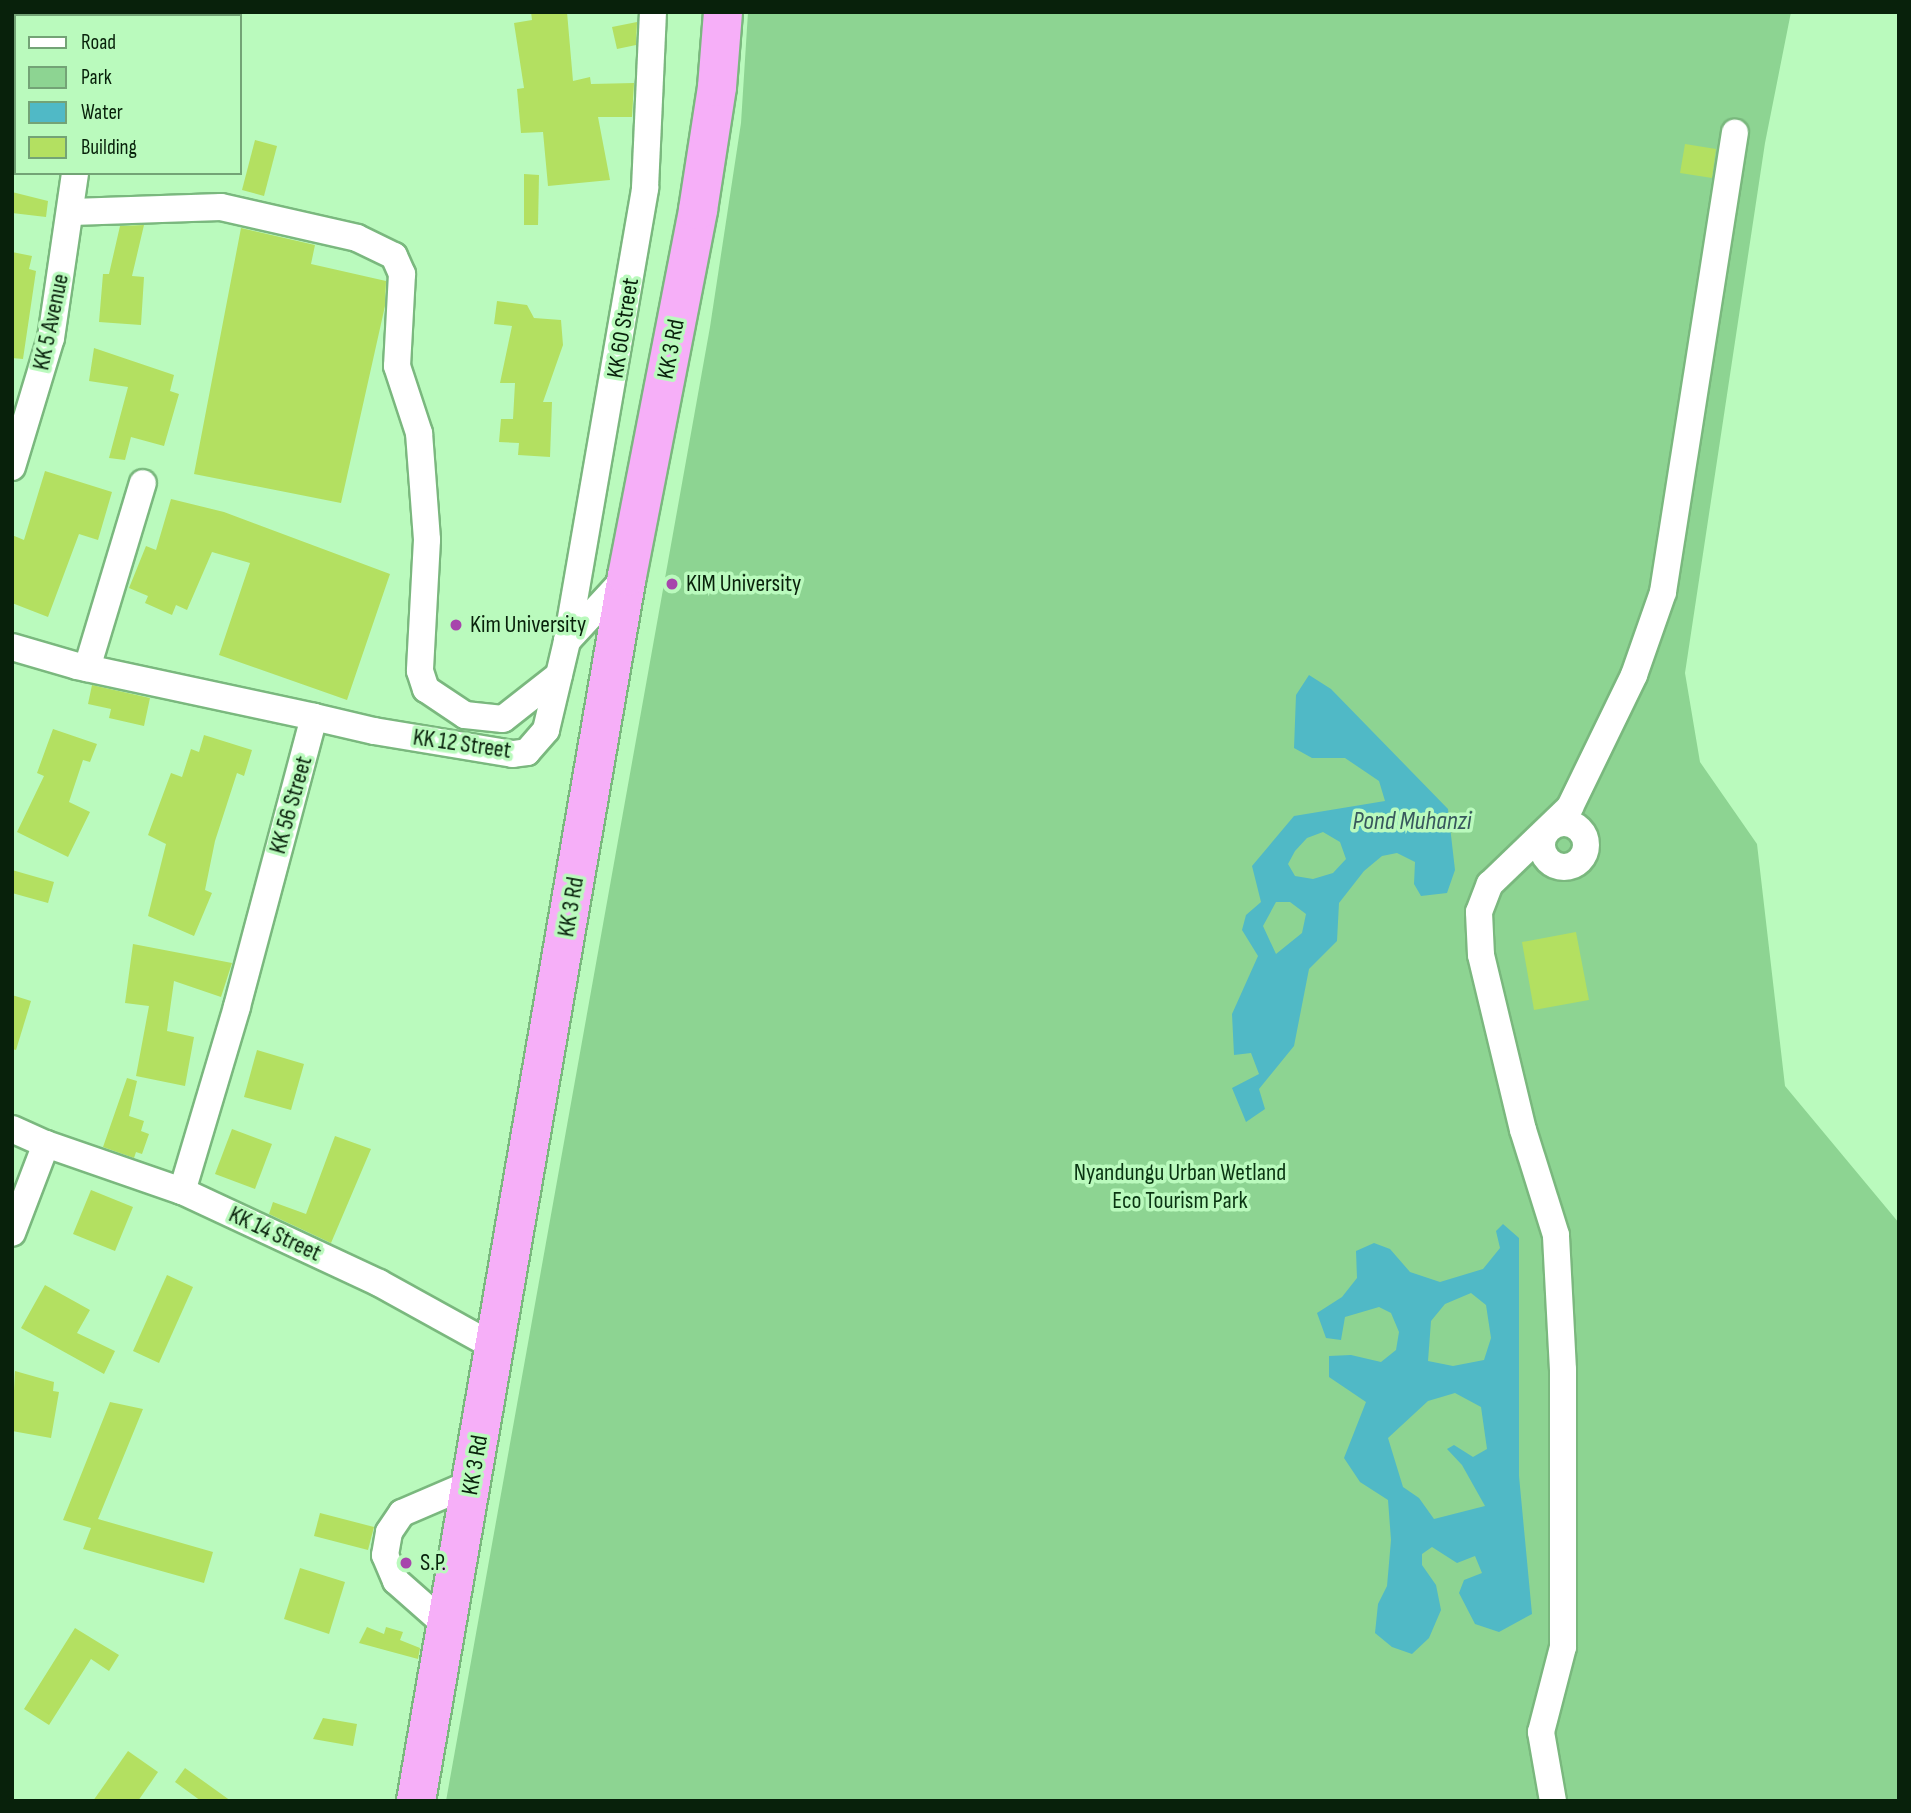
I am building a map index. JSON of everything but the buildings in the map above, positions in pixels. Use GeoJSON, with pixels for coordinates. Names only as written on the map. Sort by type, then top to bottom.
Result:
{"type":"FeatureCollection","features":[{"type":"Feature","properties":{"kind":"highway","name":"KK 3 Rd"},"geometry":{"type":"LineString","coordinates":[[416,1801],[627,576],[698,210],[717,87],[723,12]]}},
{"type":"Feature","properties":{"kind":"street","name":"KK 60 Street"},"geometry":{"type":"LineString","coordinates":[[567,641],[645,188],[653,12]]}},
{"type":"Feature","properties":{"kind":"street"},"geometry":{"type":"LineString","coordinates":[[1553,1801],[1541,1731],[1563,1647],[1563,1370],[1556,1236],[1523,1130],[1490,995],[1481,955],[1479,912],[1490,884],[1570,807],[1634,675],[1663,592],[1735,133]]}},
{"type":"Feature","properties":{"kind":"street","name":"KK 5 Avenue"},"geometry":{"type":"LineString","coordinates":[[12,467],[51,338],[72,212],[75,175]]}},
{"type":"Feature","properties":{"kind":"street"},"geometry":{"type":"LineString","coordinates":[[72,212],[221,207],[357,238],[394,256],[402,274],[397,366],[419,433],[427,540],[420,671],[426,689],[465,715],[503,719],[559,675]]}},
{"type":"Feature","properties":{"kind":"street"},"geometry":{"type":"LineString","coordinates":[[87,668],[143,483]]}},
{"type":"Feature","properties":{"kind":"street","name":"KK 12 Street"},"geometry":{"type":"LineString","coordinates":[[314,717],[463,746],[527,752],[546,730],[567,641],[627,576]]}},
{"type":"Feature","properties":{"kind":"street"},"geometry":{"type":"LineString","coordinates":[[12,648],[87,668],[314,717]]}},
{"type":"Feature","properties":{"kind":"street","name":"KK 56 Street"},"geometry":{"type":"LineString","coordinates":[[182,1191],[237,1007],[314,717]]}},
{"type":"Feature","properties":{"kind":"street","name":"KK 14 Street"},"geometry":{"type":"LineString","coordinates":[[12,1129],[46,1144],[182,1191],[379,1283],[495,1347]]}},
{"type":"Feature","properties":{"kind":"street"},"geometry":{"type":"LineString","coordinates":[[12,1233],[46,1144]]}},
{"type":"Feature","properties":{"kind":"street"},"geometry":{"type":"LineString","coordinates":[[447,1626],[396,1581],[385,1555],[389,1532],[402,1513],[472,1483]]}},
{"type":"Feature","properties":{"kind":"green space","name":"Nyandungu Urban Wetland Eco Tourism Park"},"geometry":{"type":"Polygon","coordinates":[[[748,12],[1791,12],[1765,143],[1685,673],[1700,762],[1757,844],[1785,1086],[1899,1223],[1899,1801],[446,1801],[710,327],[741,123],[748,12]]]}},
{"type":"Feature","properties":{"kind":"water","name":"Pond Muhanzi"},"geometry":{"type":"Polygon","coordinates":[[[1309,675],[1331,689],[1448,809],[1455,870],[1447,893],[1421,896],[1414,884],[1415,862],[1397,853],[1382,856],[1364,871],[1339,903],[1337,941],[1309,969],[1294,1046],[1259,1089],[1265,1109],[1246,1122],[1232,1088],[1259,1074],[1251,1053],[1234,1055],[1232,1014],[1258,956],[1242,930],[1246,915],[1261,902],[1252,866],[1294,816],[1385,801],[1379,781],[1345,758],[1312,758],[1294,748],[1296,695],[1309,675]],[[1323,832],[1307,838],[1295,851],[1288,864],[1295,876],[1313,879],[1333,873],[1346,859],[1340,842],[1323,832]],[[1276,902],[1263,926],[1276,954],[1302,933],[1306,914],[1290,902],[1276,902]]]}},
{"type":"Feature","properties":{"kind":"water"},"geometry":{"type":"Polygon","coordinates":[[[1503,1224],[1519,1238],[1519,1476],[1532,1614],[1499,1632],[1475,1624],[1459,1593],[1464,1580],[1482,1573],[1475,1556],[1457,1563],[1432,1547],[1422,1554],[1422,1565],[1436,1585],[1441,1610],[1429,1638],[1412,1654],[1392,1647],[1375,1633],[1378,1604],[1387,1586],[1391,1540],[1388,1500],[1360,1482],[1344,1458],[1366,1402],[1329,1377],[1329,1356],[1351,1355],[1381,1362],[1396,1350],[1399,1332],[1391,1313],[1379,1307],[1345,1317],[1341,1340],[1326,1338],[1317,1313],[1342,1297],[1357,1278],[1356,1251],[1374,1243],[1390,1249],[1410,1272],[1440,1282],[1483,1269],[1500,1248],[1496,1231],[1503,1224]],[[1471,1293],[1445,1304],[1431,1321],[1428,1361],[1453,1366],[1484,1360],[1491,1338],[1486,1305],[1471,1293]],[[1455,1393],[1428,1401],[1388,1438],[1403,1487],[1419,1498],[1434,1519],[1485,1506],[1462,1465],[1447,1449],[1454,1445],[1473,1457],[1487,1449],[1481,1407],[1455,1393]]]}},
{"type":"Feature","properties":{"kind":"place","name":"KIM University"},"geometry":{"type":"Point","coordinates":[672,584]}},
{"type":"Feature","properties":{"kind":"place","name":"Kim University"},"geometry":{"type":"Point","coordinates":[456,625]}},
{"type":"Feature","properties":{"kind":"place","name":"S.P."},"geometry":{"type":"Point","coordinates":[406,1563]}}]}
